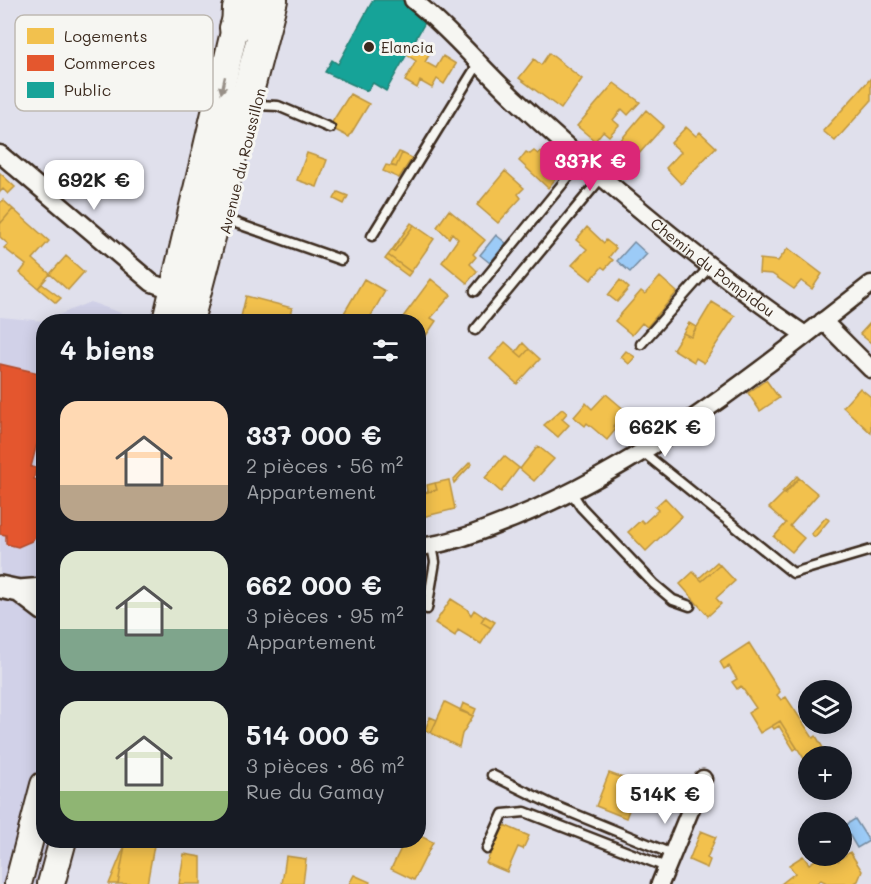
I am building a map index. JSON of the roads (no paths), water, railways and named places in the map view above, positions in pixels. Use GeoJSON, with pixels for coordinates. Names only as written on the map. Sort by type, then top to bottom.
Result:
{"type":"FeatureCollection","features":[{"type":"Feature","properties":{"kind":"highway"},"geometry":{"type":"LineString","coordinates":[[236,14],[245,0]]}},
{"type":"Feature","properties":{"kind":"highway"},"geometry":{"type":"LineString","coordinates":[[190,314],[272,0]]}},
{"type":"Feature","properties":{"kind":"main road","name":"Avenue du Roussillon"},"geometry":{"type":"LineString","coordinates":[[199,314],[227,220],[283,0]]}},
{"type":"Feature","properties":{"kind":"main road"},"geometry":{"type":"LineString","coordinates":[[168,314],[236,14]]}},
{"type":"Feature","properties":{"kind":"main road"},"geometry":{"type":"LineString","coordinates":[[18,884],[36,815]]}},
{"type":"Feature","properties":{"kind":"main road"},"geometry":{"type":"LineString","coordinates":[[51,884],[61,848]]}},
{"type":"Feature","properties":{"kind":"street","name":"Chemin du Pompidou"},"geometry":{"type":"LineString","coordinates":[[413,0],[431,14],[478,64],[637,210],[762,306],[805,336]]}},
{"type":"Feature","properties":{"kind":"street"},"geometry":{"type":"LineString","coordinates":[[0,154],[152,283],[174,291]]}},
{"type":"Feature","properties":{"kind":"street"},"geometry":{"type":"LineString","coordinates":[[426,546],[485,530],[572,493],[644,453],[805,336],[871,284]]}},
{"type":"Feature","properties":{"kind":"street"},"geometry":{"type":"LineString","coordinates":[[823,321],[871,369]]}},
{"type":"Feature","properties":{"kind":"street"},"geometry":{"type":"LineString","coordinates":[[9,589],[36,589]]}},
{"type":"Feature","properties":{"kind":"street"},"geometry":{"type":"LineString","coordinates":[[9,589],[36,605]]}},
{"type":"Feature","properties":{"kind":"street"},"geometry":{"type":"LineString","coordinates":[[660,884],[703,779]]}},
{"type":"Feature","properties":{"kind":"lane"},"geometry":{"type":"LineString","coordinates":[[372,236],[478,64]]}},
{"type":"Feature","properties":{"kind":"lane"},"geometry":{"type":"LineString","coordinates":[[257,105],[278,106],[330,128]]}},
{"type":"Feature","properties":{"kind":"lane"},"geometry":{"type":"LineString","coordinates":[[475,291],[582,160]]}},
{"type":"Feature","properties":{"kind":"lane"},"geometry":{"type":"LineString","coordinates":[[475,330],[601,178]]}},
{"type":"Feature","properties":{"kind":"lane"},"geometry":{"type":"LineString","coordinates":[[227,220],[341,260]]}},
{"type":"Feature","properties":{"kind":"lane"},"geometry":{"type":"LineString","coordinates":[[641,344],[711,265]]}},
{"type":"Feature","properties":{"kind":"lane"},"geometry":{"type":"LineString","coordinates":[[644,453],[793,573],[871,550]]}},
{"type":"Feature","properties":{"kind":"lane"},"geometry":{"type":"LineString","coordinates":[[572,493],[581,507],[654,584],[673,600],[690,606]]}},
{"type":"Feature","properties":{"kind":"lane"},"geometry":{"type":"LineString","coordinates":[[426,548],[435,562],[428,609]]}},
{"type":"Feature","properties":{"kind":"lane"},"geometry":{"type":"LineString","coordinates":[[492,775],[669,861]]}},
{"type":"Feature","properties":{"kind":"lane"},"geometry":{"type":"LineString","coordinates":[[487,849],[503,814],[525,812],[669,861]]}},
{"type":"Feature","properties":{"kind":"water"},"geometry":{"type":"Polygon","coordinates":[[[496,235],[506,243],[490,263],[480,255],[496,235]]]}},
{"type":"Feature","properties":{"kind":"water"},"geometry":{"type":"Polygon","coordinates":[[[634,242],[647,254],[630,272],[617,261],[634,242]]]}},
{"type":"Feature","properties":{"kind":"water"},"geometry":{"type":"Polygon","coordinates":[[[855,819],[869,841],[857,848],[852,840],[852,821],[855,819]]]}},
{"type":"Feature","properties":{"kind":"place","name":"Elancia"},"geometry":{"type":"Point","coordinates":[369,47]}}]}
